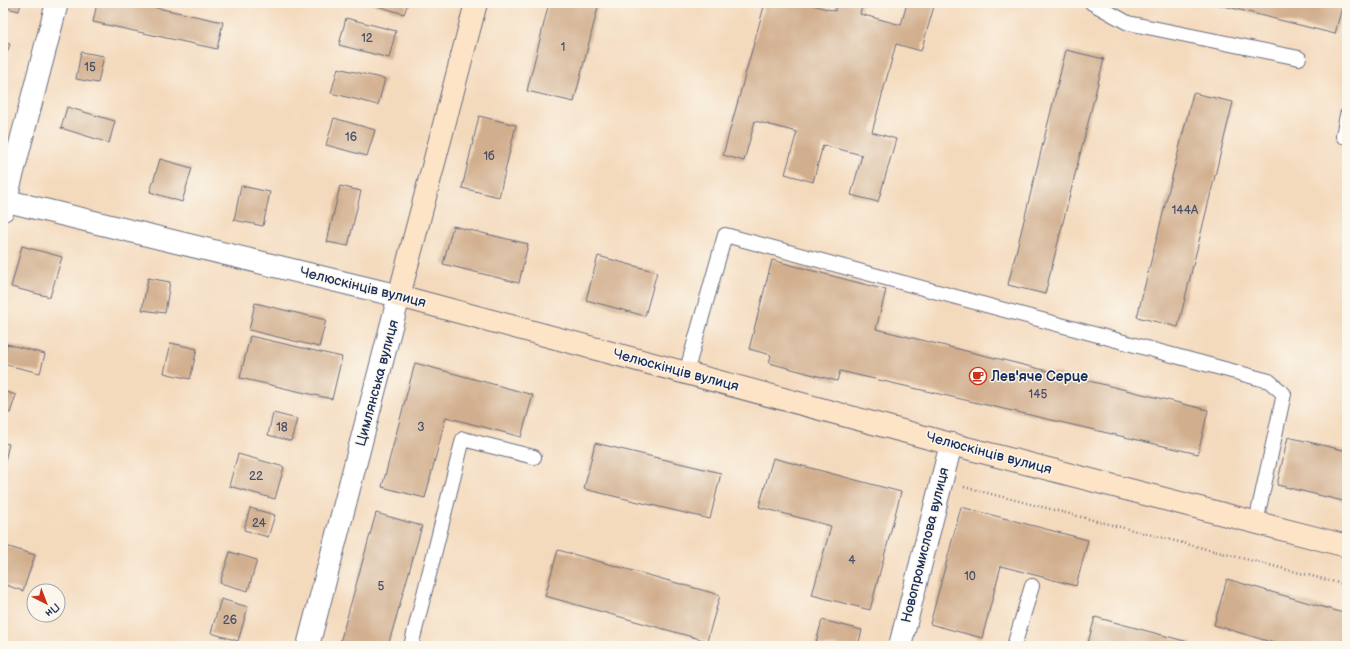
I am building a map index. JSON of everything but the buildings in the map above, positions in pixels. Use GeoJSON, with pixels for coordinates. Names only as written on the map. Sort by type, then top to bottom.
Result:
{"type":"FeatureCollection","features":[{"type":"Feature","properties":{"kind":"street"},"geometry":{"type":"LineString","coordinates":[[4,204],[57,3]]}},
{"type":"Feature","properties":{"kind":"street","name":"Цимлянська вулиця"},"geometry":{"type":"LineString","coordinates":[[308,646],[476,3]]}},
{"type":"Feature","properties":{"kind":"street","name":"Челюскінців вулиця"},"geometry":{"type":"LineString","coordinates":[[4,204],[399,296],[951,444],[1347,546]]}},
{"type":"Feature","properties":{"kind":"street","name":"Новопромислова вулиця"},"geometry":{"type":"LineString","coordinates":[[900,646],[951,444]]}},
{"type":"Feature","properties":{"kind":"lane"},"geometry":{"type":"LineString","coordinates":[[1092,3],[1128,23],[1299,58]]}},
{"type":"Feature","properties":{"kind":"lane"},"geometry":{"type":"LineString","coordinates":[[1343,136],[1347,115]]}},
{"type":"Feature","properties":{"kind":"lane"},"geometry":{"type":"LineString","coordinates":[[686,373],[725,235],[733,237],[1269,381],[1284,394],[1256,522]]}},
{"type":"Feature","properties":{"kind":"lane"},"geometry":{"type":"LineString","coordinates":[[411,646],[463,439],[534,457]]}},
{"type":"Feature","properties":{"kind":"lane"},"geometry":{"type":"LineString","coordinates":[[1014,646],[1032,586]]}},
{"type":"Feature","properties":{"kind":"path"},"geometry":{"type":"LineString","coordinates":[[942,481],[1347,585]]}},
{"type":"Feature","properties":{"kind":"place","name":"Лев'яче Серце"},"geometry":{"type":"Point","coordinates":[978,376]}}]}
